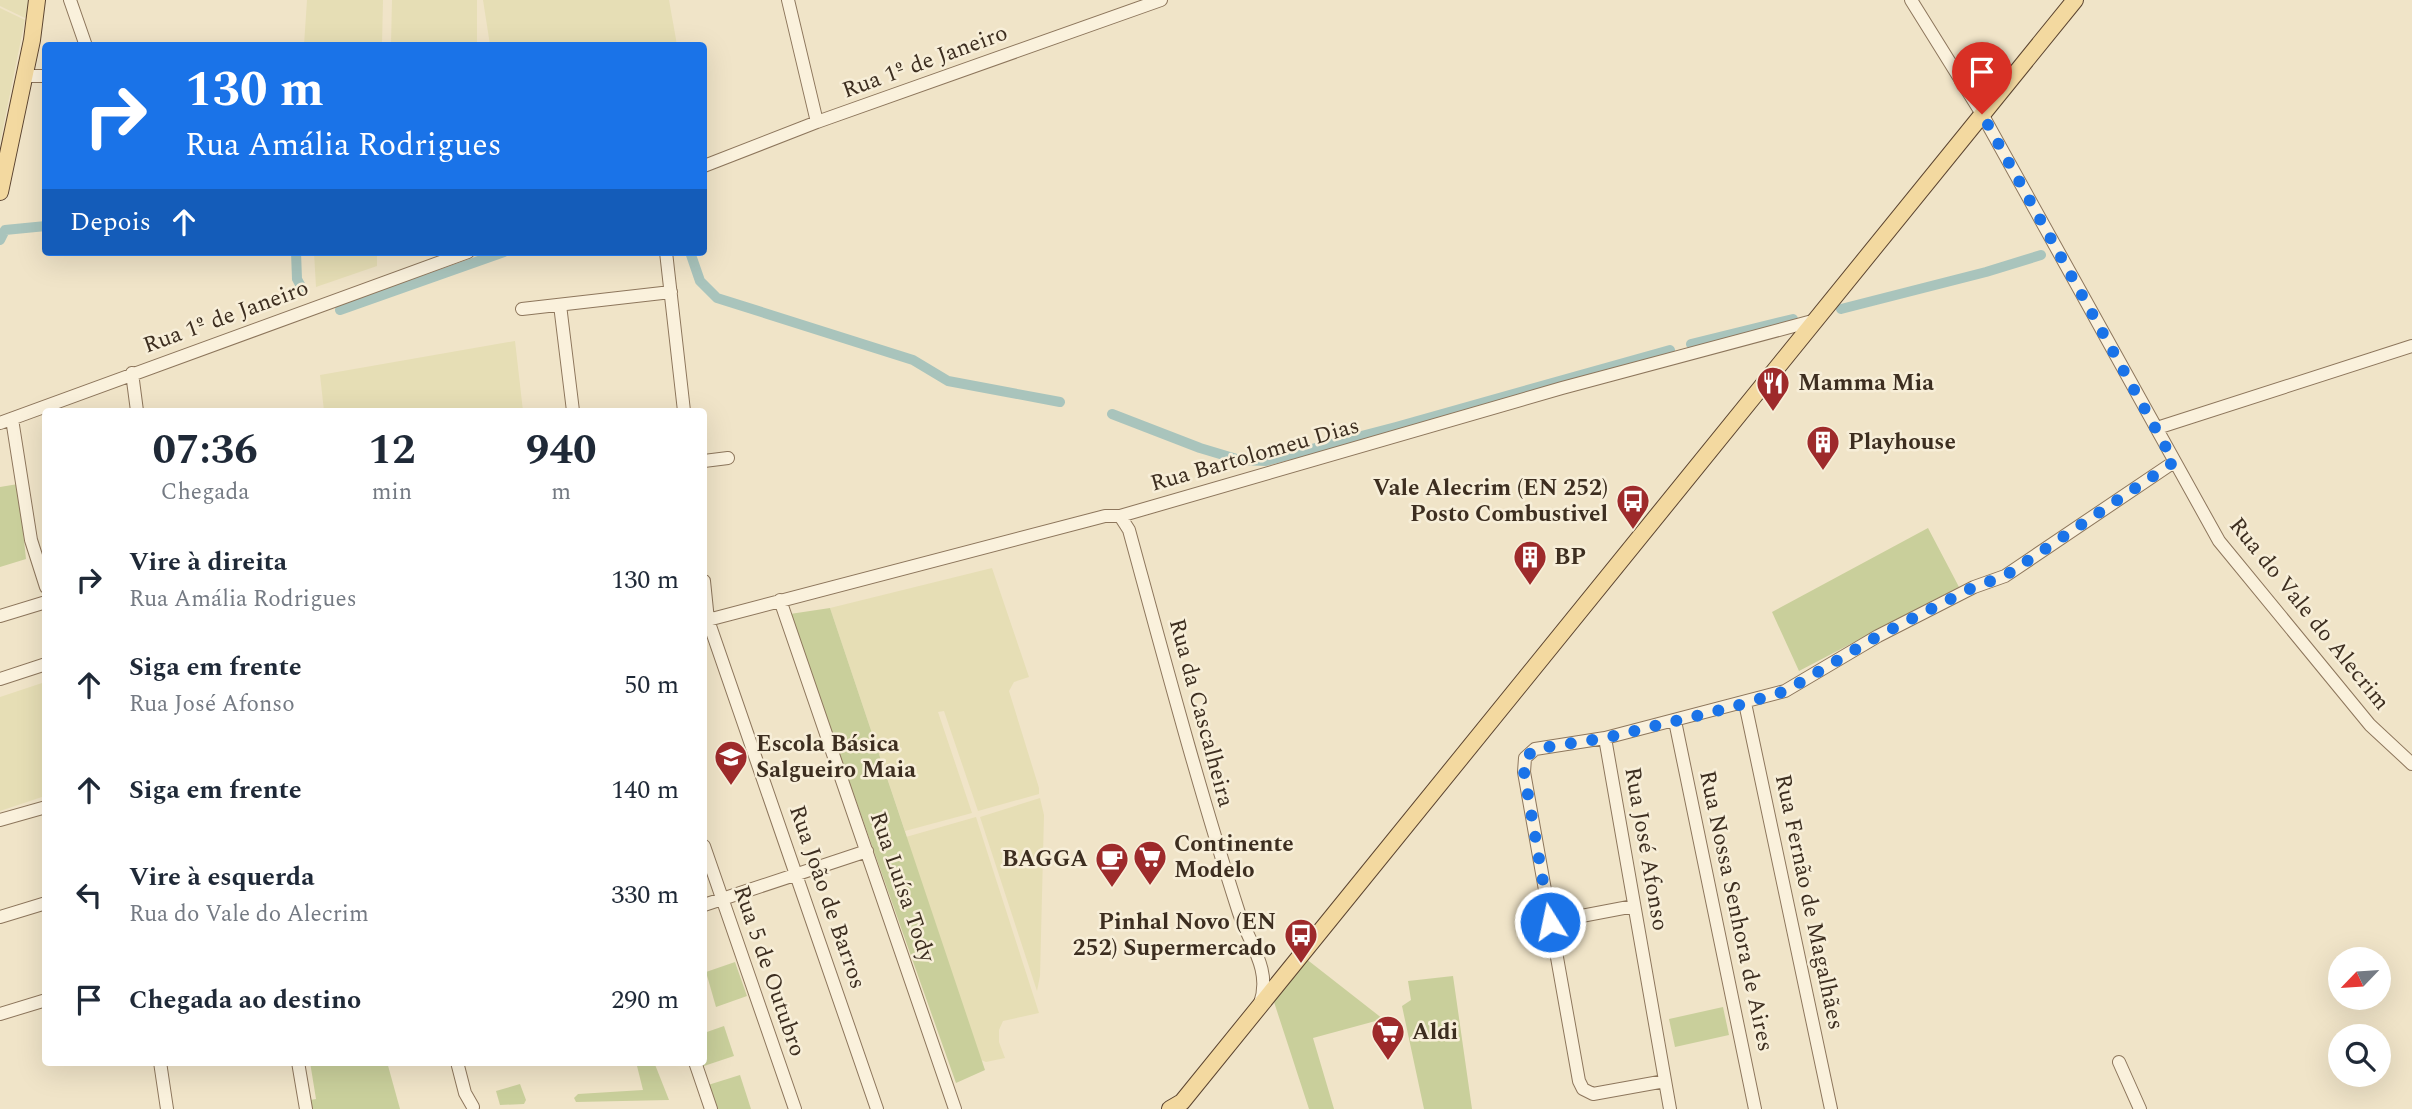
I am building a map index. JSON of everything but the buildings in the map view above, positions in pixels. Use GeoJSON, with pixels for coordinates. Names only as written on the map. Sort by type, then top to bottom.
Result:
{"type":"FeatureCollection","features":[{"type":"Feature","properties":{"kind":"main road"},"geometry":{"type":"LineString","coordinates":[[0,192],[37,0]]}},
{"type":"Feature","properties":{"kind":"main road"},"geometry":{"type":"LineString","coordinates":[[1178,1107],[2075,0]]}},
{"type":"Feature","properties":{"kind":"street"},"geometry":{"type":"LineString","coordinates":[[70,0],[85,42]]}},
{"type":"Feature","properties":{"kind":"street"},"geometry":{"type":"LineString","coordinates":[[789,0],[817,122]]}},
{"type":"Feature","properties":{"kind":"street","name":"Rua 1º de Janeiro"},"geometry":{"type":"LineString","coordinates":[[707,165],[817,122],[1161,0]]}},
{"type":"Feature","properties":{"kind":"street","name":"Rua do Vale do Alecrim"},"geometry":{"type":"LineString","coordinates":[[1911,0],[1982,114],[2220,541],[2370,725],[2412,764]]}},
{"type":"Feature","properties":{"kind":"street"},"geometry":{"type":"LineString","coordinates":[[24,76],[42,76]]}},
{"type":"Feature","properties":{"kind":"street","name":"Rua 1º de Janeiro"},"geometry":{"type":"LineString","coordinates":[[6,421],[457,256]]}},
{"type":"Feature","properties":{"kind":"street"},"geometry":{"type":"LineString","coordinates":[[666,256],[684,408]]}},
{"type":"Feature","properties":{"kind":"street"},"geometry":{"type":"LineString","coordinates":[[522,309],[671,292]]}},
{"type":"Feature","properties":{"kind":"street"},"geometry":{"type":"LineString","coordinates":[[560,305],[573,408]]}},
{"type":"Feature","properties":{"kind":"street","name":"Rua Bartolomeu Dias"},"geometry":{"type":"LineString","coordinates":[[707,620],[1105,516],[1120,516],[1562,388],[1816,320]]}},
{"type":"Feature","properties":{"kind":"street"},"geometry":{"type":"LineString","coordinates":[[2157,428],[2412,346]]}},
{"type":"Feature","properties":{"kind":"street"},"geometry":{"type":"LineString","coordinates":[[132,373],[137,408]]}},
{"type":"Feature","properties":{"kind":"street"},"geometry":{"type":"LineString","coordinates":[[6,421],[31,540],[42,574]]}},
{"type":"Feature","properties":{"kind":"street"},"geometry":{"type":"LineString","coordinates":[[707,461],[728,458]]}},
{"type":"Feature","properties":{"kind":"street","name":"Rua José Afonso"},"geometry":{"type":"LineString","coordinates":[[1670,1109],[1605,738],[1786,691],[1878,636],[1974,587],[2005,576],[2174,462]]}},
{"type":"Feature","properties":{"kind":"street","name":"Rua da Cascalheira"},"geometry":{"type":"LineString","coordinates":[[1120,516],[1129,530],[1204,806],[1241,920],[1259,960],[1265,986],[1259,1007]]}},
{"type":"Feature","properties":{"kind":"street","name":"Rua Luísa Tody"},"geometry":{"type":"LineString","coordinates":[[780,600],[955,1109]]}},
{"type":"Feature","properties":{"kind":"street"},"geometry":{"type":"LineString","coordinates":[[0,616],[42,603]]}},
{"type":"Feature","properties":{"kind":"street","name":"Rua João de Barros"},"geometry":{"type":"LineString","coordinates":[[707,623],[797,873],[877,1109]]}},
{"type":"Feature","properties":{"kind":"street"},"geometry":{"type":"LineString","coordinates":[[0,679],[42,665]]}},
{"type":"Feature","properties":{"kind":"street","name":"Rua Fernão de Magalhães"},"geometry":{"type":"LineString","coordinates":[[1745,703],[1831,1109]]}},
{"type":"Feature","properties":{"kind":"street","name":"Rua Nossa Senhora de Aires"},"geometry":{"type":"LineString","coordinates":[[1675,721],[1755,1109]]}},
{"type":"Feature","properties":{"kind":"street"},"geometry":{"type":"LineString","coordinates":[[1605,738],[1535,749],[1525,758],[1524,772],[1550,922],[1579,1082],[1583,1089],[1593,1094],[1665,1081]]}},
{"type":"Feature","properties":{"kind":"street"},"geometry":{"type":"LineString","coordinates":[[0,820],[42,808]]}},
{"type":"Feature","properties":{"kind":"street"},"geometry":{"type":"LineString","coordinates":[[707,904],[867,851]]}},
{"type":"Feature","properties":{"kind":"street","name":"Rua 5 de Outubro"},"geometry":{"type":"LineString","coordinates":[[707,855],[795,1109]]}},
{"type":"Feature","properties":{"kind":"street"},"geometry":{"type":"LineString","coordinates":[[5,915],[42,905]]}},
{"type":"Feature","properties":{"kind":"street"},"geometry":{"type":"LineString","coordinates":[[1550,922],[1634,906]]}},
{"type":"Feature","properties":{"kind":"street"},"geometry":{"type":"LineString","coordinates":[[1259,960],[1264,967],[1275,973],[1289,969]]}},
{"type":"Feature","properties":{"kind":"street"},"geometry":{"type":"LineString","coordinates":[[0,1014],[40,1002]]}},
{"type":"Feature","properties":{"kind":"street"},"geometry":{"type":"LineString","coordinates":[[2119,1062],[2140,1109]]}},
{"type":"Feature","properties":{"kind":"street"},"geometry":{"type":"LineString","coordinates":[[161,1066],[167,1109]]}},
{"type":"Feature","properties":{"kind":"street"},"geometry":{"type":"LineString","coordinates":[[299,1066],[306,1109]]}},
{"type":"Feature","properties":{"kind":"street"},"geometry":{"type":"LineString","coordinates":[[458,1066],[465,1093],[475,1108]]}},
{"type":"Feature","properties":{"kind":"street"},"geometry":{"type":"LineString","coordinates":[[696,1066],[711,1109]]}},
{"type":"Feature","properties":{"kind":"shaded area"},"geometry":{"type":"Polygon","coordinates":[[[0,0],[30,0],[30,12],[25,18],[0,6],[0,0]]]}},
{"type":"Feature","properties":{"kind":"shaded area"},"geometry":{"type":"Polygon","coordinates":[[[307,0],[383,0],[382,42],[304,42],[307,0]]]}},
{"type":"Feature","properties":{"kind":"shaded area"},"geometry":{"type":"Polygon","coordinates":[[[392,0],[477,0],[477,42],[391,42],[392,0]]]}},
{"type":"Feature","properties":{"kind":"shaded area"},"geometry":{"type":"Polygon","coordinates":[[[483,0],[669,0],[676,42],[490,42],[483,0]]]}},
{"type":"Feature","properties":{"kind":"shaded area"},"geometry":{"type":"Polygon","coordinates":[[[0,8],[25,20],[0,143],[0,8]]]}},
{"type":"Feature","properties":{"kind":"shaded area"},"geometry":{"type":"Polygon","coordinates":[[[314,256],[377,256],[377,266],[316,287],[314,256]]]}},
{"type":"Feature","properties":{"kind":"shaded area"},"geometry":{"type":"Polygon","coordinates":[[[515,341],[523,408],[324,408],[320,375],[515,341]]]}},
{"type":"Feature","properties":{"kind":"shaded area"},"geometry":{"type":"Polygon","coordinates":[[[992,568],[1029,677],[1014,682],[1009,691],[1039,794],[978,811],[944,711],[938,712],[972,813],[905,831],[830,608],[992,568]]]}},
{"type":"Feature","properties":{"kind":"shaded area"},"geometry":{"type":"Polygon","coordinates":[[[42,683],[42,797],[0,811],[0,697],[42,683]]]}},
{"type":"Feature","properties":{"kind":"shaded area"},"geometry":{"type":"Polygon","coordinates":[[[1040,798],[1044,815],[1040,976],[1037,991],[980,817],[1040,798]]]}},
{"type":"Feature","properties":{"kind":"shaded area"},"geometry":{"type":"Polygon","coordinates":[[[976,817],[1039,1013],[1003,1021],[999,1030],[999,1042],[1005,1058],[986,1062],[981,1060],[906,837],[976,817]]]}},
{"type":"Feature","properties":{"kind":"green space"},"geometry":{"type":"Polygon","coordinates":[[[18,484],[26,559],[0,567],[0,487],[18,484]]]}},
{"type":"Feature","properties":{"kind":"green space"},"geometry":{"type":"Polygon","coordinates":[[[1928,528],[1959,587],[1799,671],[1772,612],[1928,528]]]}},
{"type":"Feature","properties":{"kind":"green space"},"geometry":{"type":"Polygon","coordinates":[[[830,608],[985,1070],[956,1083],[790,614],[830,608]]]}},
{"type":"Feature","properties":{"kind":"green space"},"geometry":{"type":"Polygon","coordinates":[[[1305,958],[1383,1019],[1313,1038],[1334,1109],[1309,1109],[1274,1002],[1305,958]]]}},
{"type":"Feature","properties":{"kind":"green space"},"geometry":{"type":"Polygon","coordinates":[[[735,962],[747,996],[716,1007],[707,972],[735,962]]]}},
{"type":"Feature","properties":{"kind":"green space"},"geometry":{"type":"Polygon","coordinates":[[[1453,976],[1472,1109],[1424,1109],[1402,1006],[1411,1000],[1408,981],[1453,976]]]}},
{"type":"Feature","properties":{"kind":"green space"},"geometry":{"type":"Polygon","coordinates":[[[1723,1007],[1729,1035],[1675,1047],[1669,1019],[1723,1007]]]}},
{"type":"Feature","properties":{"kind":"green space"},"geometry":{"type":"Polygon","coordinates":[[[724,1026],[734,1056],[707,1065],[707,1032],[724,1026]]]}},
{"type":"Feature","properties":{"kind":"green space"},"geometry":{"type":"Polygon","coordinates":[[[311,1066],[388,1066],[400,1109],[312,1109],[310,1100],[316,1099],[311,1066]]]}},
{"type":"Feature","properties":{"kind":"green space"},"geometry":{"type":"Polygon","coordinates":[[[637,1066],[656,1066],[669,1100],[576,1102],[574,1098],[578,1094],[643,1090],[637,1066]]]}},
{"type":"Feature","properties":{"kind":"green space"},"geometry":{"type":"Polygon","coordinates":[[[740,1075],[751,1109],[717,1109],[708,1085],[740,1075]]]}},
{"type":"Feature","properties":{"kind":"green space"},"geometry":{"type":"Polygon","coordinates":[[[520,1084],[526,1100],[524,1104],[500,1105],[496,1091],[520,1084]]]}},
{"type":"Feature","properties":{"kind":"waterway"},"geometry":{"type":"LineString","coordinates":[[0,240],[5,230],[42,226]]}},
{"type":"Feature","properties":{"kind":"waterway"},"geometry":{"type":"LineString","coordinates":[[1841,309],[2041,255]]}},
{"type":"Feature","properties":{"kind":"waterway"},"geometry":{"type":"LineString","coordinates":[[296,256],[297,279],[304,292]]}},
{"type":"Feature","properties":{"kind":"waterway"},"geometry":{"type":"LineString","coordinates":[[340,310],[493,256]]}},
{"type":"Feature","properties":{"kind":"waterway"},"geometry":{"type":"LineString","coordinates":[[691,256],[700,281],[717,298],[913,360],[948,381],[1060,402]]}},
{"type":"Feature","properties":{"kind":"waterway"},"geometry":{"type":"LineString","coordinates":[[1691,344],[1793,319]]}},
{"type":"Feature","properties":{"kind":"waterway"},"geometry":{"type":"LineString","coordinates":[[1112,414],[1200,448],[1240,460],[1266,461],[1670,350]]}},
{"type":"Feature","properties":{"kind":"place","name":"Mamma Mia"},"geometry":{"type":"Point","coordinates":[1773,413]}},
{"type":"Feature","properties":{"kind":"place","name":"Playhouse"},"geometry":{"type":"Point","coordinates":[1823,472]}},
{"type":"Feature","properties":{"kind":"place","name":"Vale Alecrim (EN 252) Posto Combustivel"},"geometry":{"type":"Point","coordinates":[1633,531]}},
{"type":"Feature","properties":{"kind":"place","name":"BP"},"geometry":{"type":"Point","coordinates":[1530,587]}},
{"type":"Feature","properties":{"kind":"place","name":"Escola Básica Salgueiro Maia"},"geometry":{"type":"Point","coordinates":[731,787]}},
{"type":"Feature","properties":{"kind":"place","name":"Continente Modelo"},"geometry":{"type":"Point","coordinates":[1150,887]}},
{"type":"Feature","properties":{"kind":"place","name":"BAGGA"},"geometry":{"type":"Point","coordinates":[1112,889]}},
{"type":"Feature","properties":{"kind":"place","name":"Pinhal Novo (EN 252) Supermercado"},"geometry":{"type":"Point","coordinates":[1301,965]}},
{"type":"Feature","properties":{"kind":"place","name":"Aldi"},"geometry":{"type":"Point","coordinates":[1388,1062]}},
{"type":"Feature","properties":{"kind":"route"},"geometry":{"type":"LineString","coordinates":[[1550,922],[1524,772],[1525,758],[1535,749],[1605,738],[1729,708],[1786,691],[1878,636],[1974,587],[2005,576],[2174,462],[1982,114]]}}]}
